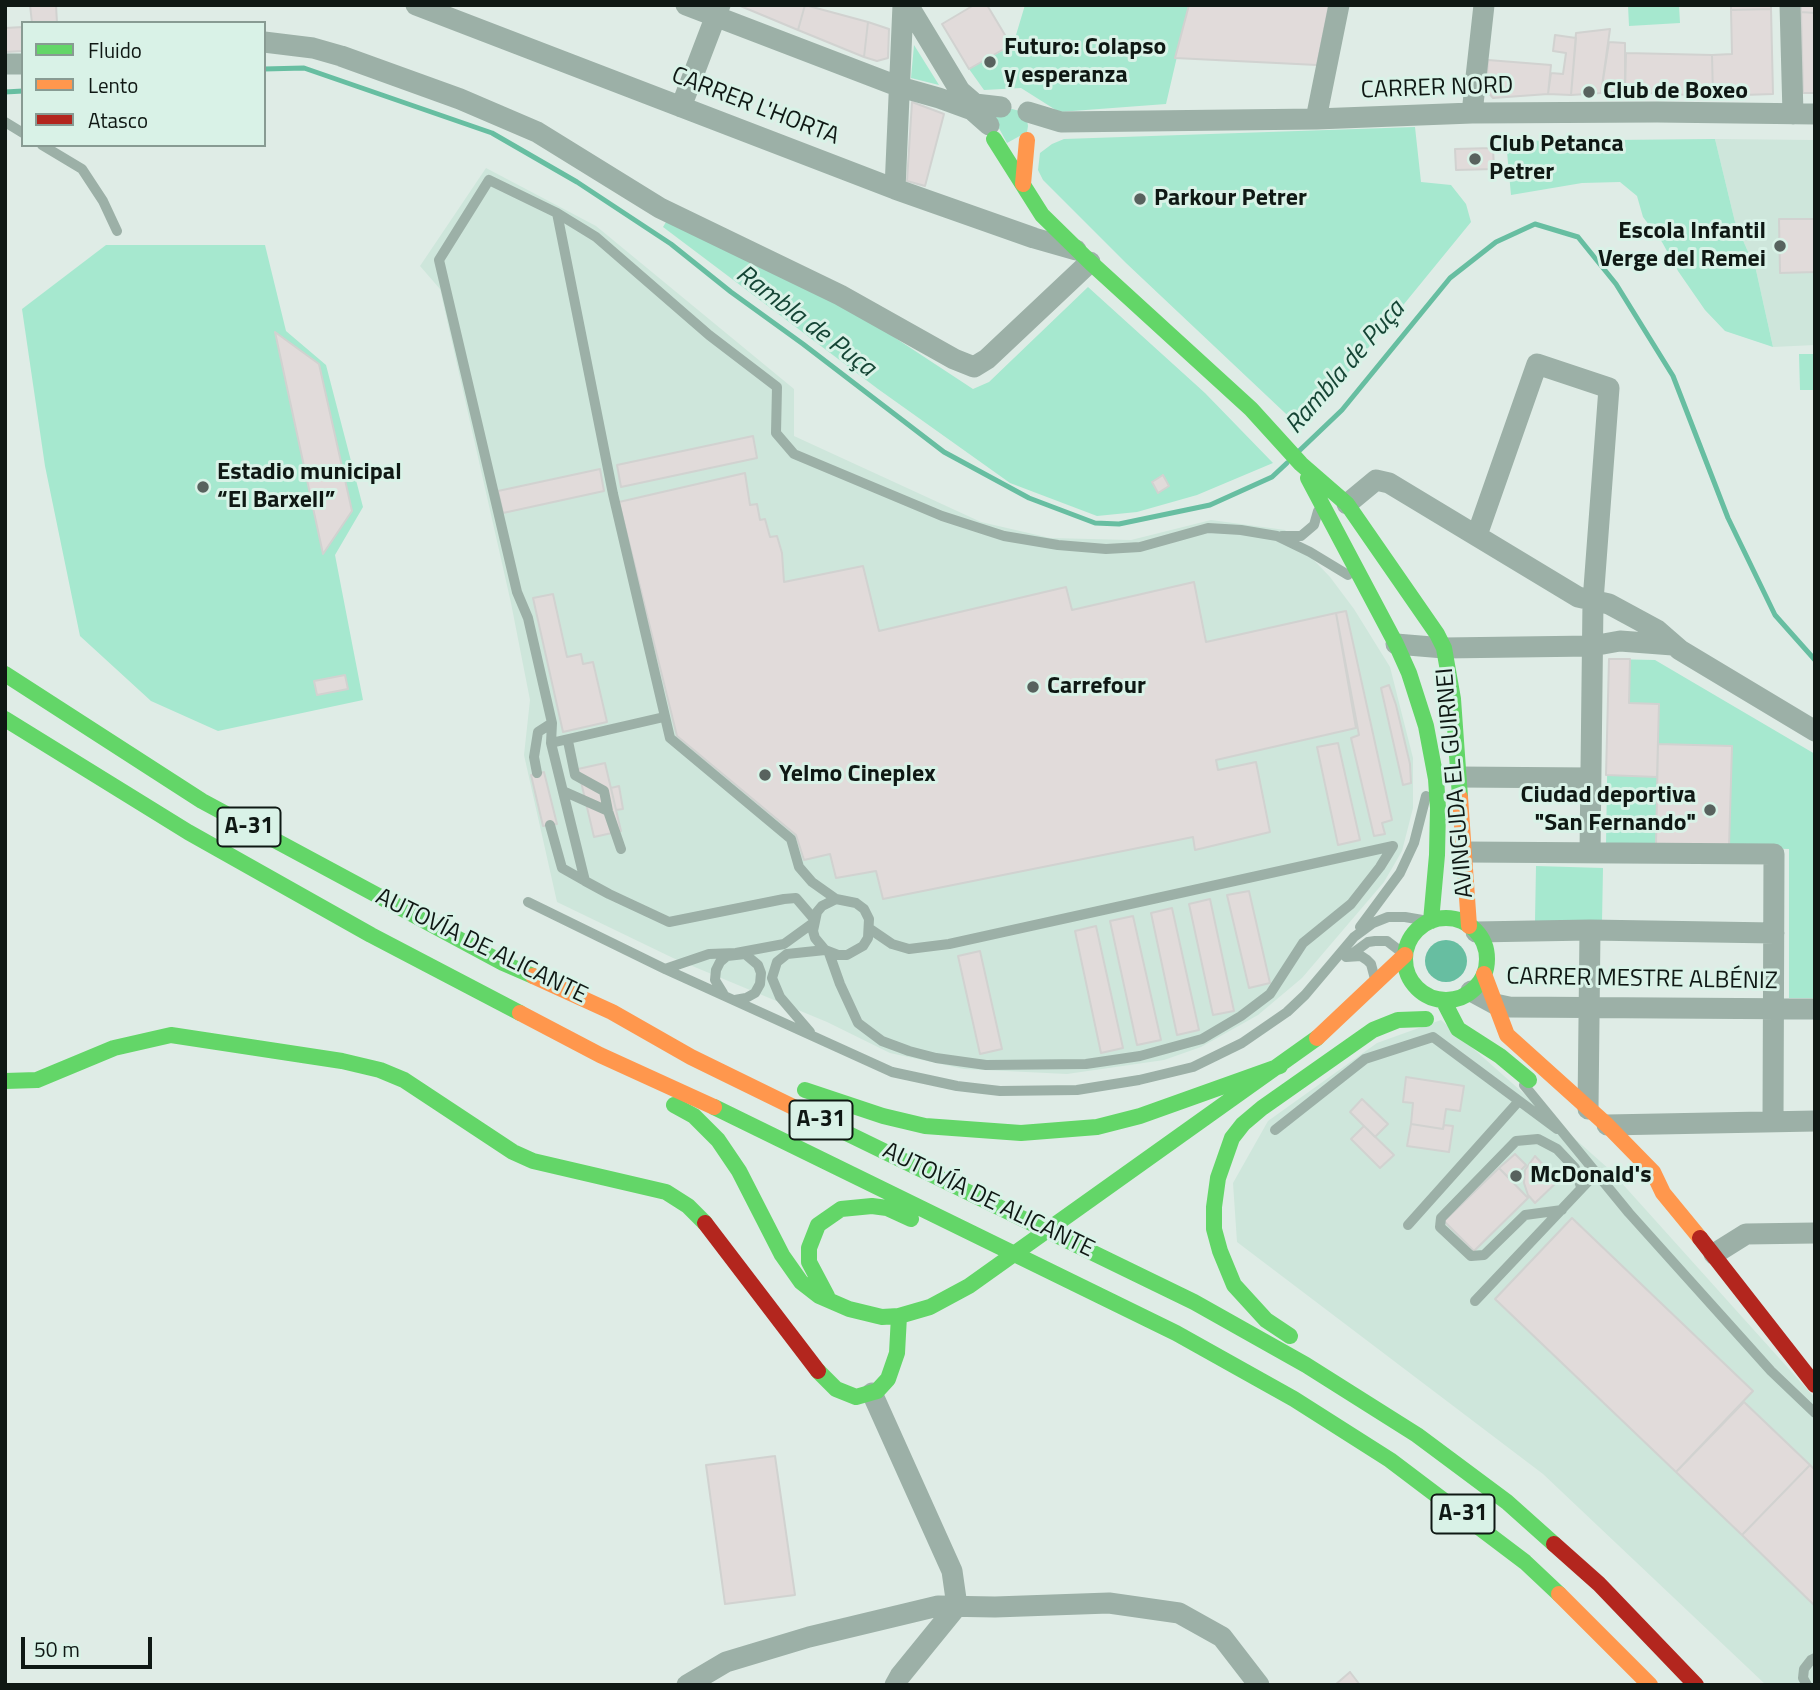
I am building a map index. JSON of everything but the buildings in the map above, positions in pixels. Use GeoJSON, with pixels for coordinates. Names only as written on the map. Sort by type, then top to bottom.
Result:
{"type":"FeatureCollection","features":[{"type":"Feature","properties":{"kind":"main road"},"geometry":{"type":"LineString","coordinates":[[995,123],[1023,184],[1042,215],[1084,257],[1251,409],[1301,464]]}},
{"type":"Feature","properties":{"kind":"main road"},"geometry":{"type":"LineString","coordinates":[[1023,184],[1028,139]]}},
{"type":"Feature","properties":{"kind":"main road","name":"AVINGUDA EL GUIRNEI"},"geometry":{"type":"LineString","coordinates":[[1301,464],[1396,644],[1409,673],[1426,726],[1436,779],[1438,808],[1431,921]]}},
{"type":"Feature","properties":{"kind":"main road","name":"AVINGUDA EL GUIRNEI"},"geometry":{"type":"LineString","coordinates":[[1301,464],[1347,504],[1444,648],[1453,698],[1472,929]]}},
{"type":"Feature","properties":{"kind":"main road","name":"AUTOVÍA DE ALICANTE"},"geometry":{"type":"LineString","coordinates":[[5,674],[202,801],[503,964],[612,1012],[691,1057],[1076,1243],[1205,1308],[1306,1366],[1417,1435],[1507,1502],[1599,1584],[1696,1685]]}},
{"type":"Feature","properties":{"kind":"main road","name":"AUTOVÍA DE ALICANTE"},"geometry":{"type":"LineString","coordinates":[[5,719],[188,832],[371,935],[600,1055],[670,1085],[1177,1333],[1294,1399],[1390,1460],[1525,1562],[1600,1632],[1650,1685]]}},
{"type":"Feature","properties":{"kind":"main road"},"geometry":{"type":"LineString","coordinates":[[1320,1036],[1367,1015],[1411,1008],[1435,998],[1462,997],[1478,983],[1486,952],[1472,929],[1457,920],[1444,919],[1431,921],[1416,931],[1405,955],[1406,971],[1414,986],[1435,998],[1458,1029],[1500,1056],[1653,1172],[1663,1192],[1815,1385]]}},
{"type":"Feature","properties":{"kind":"main road"},"geometry":{"type":"LineString","coordinates":[[600,1055],[659,1097],[694,1116],[718,1140],[739,1171],[782,1255],[801,1282],[836,1305],[864,1314],[899,1316],[930,1307],[969,1286],[1280,1066],[1320,1036],[1405,955]]}},
{"type":"Feature","properties":{"kind":"main road"},"geometry":{"type":"LineString","coordinates":[[1495,1004],[1507,1035],[1585,1120]]}},
{"type":"Feature","properties":{"kind":"main road"},"geometry":{"type":"LineString","coordinates":[[612,1012],[705,1046]]}},
{"type":"Feature","properties":{"kind":"main road"},"geometry":{"type":"LineString","coordinates":[[1417,1435],[1389,1400],[1266,1320],[1234,1285],[1214,1229],[1214,1207],[1218,1178],[1232,1138],[1243,1124],[1262,1108],[1373,1030],[1398,1020],[1429,1028]]}},
{"type":"Feature","properties":{"kind":"main road"},"geometry":{"type":"LineString","coordinates":[[5,1081],[37,1080],[114,1048],[171,1035],[342,1061],[380,1070],[404,1080],[513,1152],[533,1161],[666,1192],[688,1206],[708,1226],[828,1382],[848,1395],[856,1397],[872,1393],[883,1386],[893,1368],[899,1338],[899,1316]]}},
{"type":"Feature","properties":{"kind":"main road"},"geometry":{"type":"LineString","coordinates":[[788,1083],[883,1116],[925,1126],[1021,1133],[1097,1127],[1140,1116],[1280,1066]]}},
{"type":"Feature","properties":{"kind":"main road"},"geometry":{"type":"LineString","coordinates":[[836,1305],[825,1294],[816,1277],[809,1262],[809,1248],[817,1225],[841,1209],[872,1206],[887,1208],[947,1235],[996,1243]]}},
{"type":"Feature","properties":{"kind":"street","name":"CARRER L'HORTA"},"geometry":{"type":"LineString","coordinates":[[416,5],[895,189],[1084,257]]}},
{"type":"Feature","properties":{"kind":"street"},"geometry":{"type":"LineString","coordinates":[[686,5],[718,11],[900,87],[972,110],[995,123]]}},
{"type":"Feature","properties":{"kind":"street"},"geometry":{"type":"LineString","coordinates":[[895,189],[906,5]]}},
{"type":"Feature","properties":{"kind":"street"},"geometry":{"type":"LineString","coordinates":[[906,5],[960,91],[995,123],[1006,146],[1021,145],[1028,139],[1032,124],[1028,112],[1015,105],[995,123]]}},
{"type":"Feature","properties":{"kind":"street"},"geometry":{"type":"LineString","coordinates":[[1316,119],[1339,5]]}},
{"type":"Feature","properties":{"kind":"street"},"geometry":{"type":"LineString","coordinates":[[1472,113],[1484,5]]}},
{"type":"Feature","properties":{"kind":"street"},"geometry":{"type":"LineString","coordinates":[[1790,5],[1793,114]]}},
{"type":"Feature","properties":{"kind":"street"},"geometry":{"type":"LineString","coordinates":[[681,107],[718,11]]}},
{"type":"Feature","properties":{"kind":"street"},"geometry":{"type":"LineString","coordinates":[[266,42],[313,48],[341,56],[460,99],[537,132],[660,208],[840,295],[954,359],[974,367],[987,359],[1084,257]]}},
{"type":"Feature","properties":{"kind":"street","name":"CARRER NORD"},"geometry":{"type":"LineString","coordinates":[[1028,112],[1061,122],[1316,119],[1472,113],[1815,114]]}},
{"type":"Feature","properties":{"kind":"street","name":"CARRER NORD"},"geometry":{"type":"LineString","coordinates":[[1028,139],[1061,122]]}},
{"type":"Feature","properties":{"kind":"street"},"geometry":{"type":"LineString","coordinates":[[1477,535],[1537,364],[1609,388],[1593,601],[1590,853]]}},
{"type":"Feature","properties":{"kind":"street"},"geometry":{"type":"LineString","coordinates":[[1347,504],[1376,481],[1388,483],[1578,597],[1609,604],[1657,630],[1673,645],[1815,731]]}},
{"type":"Feature","properties":{"kind":"street"},"geometry":{"type":"LineString","coordinates":[[1396,644],[1444,648],[1592,646],[1620,640],[1673,645]]}},
{"type":"Feature","properties":{"kind":"street"},"geometry":{"type":"LineString","coordinates":[[1458,777],[1591,778]]}},
{"type":"Feature","properties":{"kind":"street"},"geometry":{"type":"LineString","coordinates":[[1464,852],[1774,854],[1773,1121]]}},
{"type":"Feature","properties":{"kind":"street"},"geometry":{"type":"LineString","coordinates":[[1472,929],[1774,933]]}},
{"type":"Feature","properties":{"kind":"street"},"geometry":{"type":"LineString","coordinates":[[1590,930],[1585,1120],[1815,1121]]}},
{"type":"Feature","properties":{"kind":"street","name":"CARRER MESTRE ALBÉNIZ"},"geometry":{"type":"LineString","coordinates":[[1478,983],[1495,1004],[1508,1007],[1815,1009]]}},
{"type":"Feature","properties":{"kind":"street"},"geometry":{"type":"LineString","coordinates":[[1429,1028],[1435,998]]}},
{"type":"Feature","properties":{"kind":"street"},"geometry":{"type":"LineString","coordinates":[[1714,1254],[1746,1234],[1815,1233]]}},
{"type":"Feature","properties":{"kind":"street"},"geometry":{"type":"LineString","coordinates":[[872,1393],[952,1571],[957,1606],[895,1685]]}},
{"type":"Feature","properties":{"kind":"street"},"geometry":{"type":"LineString","coordinates":[[687,1685],[726,1662],[809,1637],[938,1606],[1109,1603],[1180,1613],[1222,1637],[1259,1685]]}},
{"type":"Feature","properties":{"kind":"lane"},"geometry":{"type":"LineString","coordinates":[[5,122],[21,132]]}},
{"type":"Feature","properties":{"kind":"lane"},"geometry":{"type":"LineString","coordinates":[[44,147],[82,169],[103,201],[117,231]]}},
{"type":"Feature","properties":{"kind":"lane"},"geometry":{"type":"LineString","coordinates":[[585,881],[551,743],[552,723],[528,618],[517,592],[439,260],[489,180],[557,213],[596,236],[709,335],[777,387],[776,433],[794,454],[942,516],[1004,536],[1058,545],[1106,549],[1140,547],[1208,528],[1301,536],[1314,525],[1321,502]]}},
{"type":"Feature","properties":{"kind":"lane"},"geometry":{"type":"LineString","coordinates":[[557,213],[613,494],[670,738],[791,839],[799,867],[836,899]]}},
{"type":"Feature","properties":{"kind":"lane"},"geometry":{"type":"LineString","coordinates":[[1277,536],[1385,594]]}},
{"type":"Feature","properties":{"kind":"lane"},"geometry":{"type":"LineString","coordinates":[[1397,600],[1420,610]]}},
{"type":"Feature","properties":{"kind":"lane"},"geometry":{"type":"LineString","coordinates":[[551,743],[664,717]]}},
{"type":"Feature","properties":{"kind":"lane"},"geometry":{"type":"LineString","coordinates":[[537,773],[534,757],[538,732],[552,723]]}},
{"type":"Feature","properties":{"kind":"lane"},"geometry":{"type":"LineString","coordinates":[[568,741],[575,775],[604,791],[621,849]]}},
{"type":"Feature","properties":{"kind":"lane"},"geometry":{"type":"LineString","coordinates":[[528,902],[665,969],[892,1072],[957,1086],[1000,1091],[1077,1090],[1139,1080],[1193,1067],[1222,1054],[1270,1026],[1334,963],[1400,873],[1414,843],[1425,801],[1431,755]]}},
{"type":"Feature","properties":{"kind":"lane"},"geometry":{"type":"LineString","coordinates":[[564,791],[608,811]]}},
{"type":"Feature","properties":{"kind":"lane"},"geometry":{"type":"LineString","coordinates":[[550,825],[562,868],[668,922],[796,898]]}},
{"type":"Feature","properties":{"kind":"lane"},"geometry":{"type":"LineString","coordinates":[[796,898],[814,921],[815,938],[827,952],[858,1023],[883,1041],[936,1058],[986,1065],[1086,1064],[1140,1056],[1202,1039],[1241,1016],[1270,994],[1303,943],[1351,904],[1393,846],[949,944],[909,949],[891,944],[870,929]]}},
{"type":"Feature","properties":{"kind":"lane"},"geometry":{"type":"LineString","coordinates":[[796,898],[807,876]]}},
{"type":"Feature","properties":{"kind":"lane"},"geometry":{"type":"LineString","coordinates":[[836,899],[856,903],[864,909],[869,919],[870,929],[863,946],[856,952],[847,955],[827,952],[787,954],[777,962],[755,993],[746,998],[730,998],[718,988],[716,970],[727,956],[784,944],[814,921],[822,906],[836,899]]}},
{"type":"Feature","properties":{"kind":"lane"},"geometry":{"type":"LineString","coordinates":[[1354,937],[1373,923],[1388,917],[1431,921]]}},
{"type":"Feature","properties":{"kind":"lane"},"geometry":{"type":"LineString","coordinates":[[1334,963],[1368,942],[1375,941],[1387,942],[1405,955]]}},
{"type":"Feature","properties":{"kind":"lane"},"geometry":{"type":"LineString","coordinates":[[665,969],[709,954],[736,953],[752,959],[764,978],[814,1037]]}},
{"type":"Feature","properties":{"kind":"lane"},"geometry":{"type":"LineString","coordinates":[[1349,956],[1361,956],[1367,960],[1375,972],[1375,983]]}},
{"type":"Feature","properties":{"kind":"lane"},"geometry":{"type":"LineString","coordinates":[[1275,1130],[1364,1059],[1429,1028],[1518,1102],[1567,1135]]}},
{"type":"Feature","properties":{"kind":"lane"},"geometry":{"type":"LineString","coordinates":[[1500,1056],[1629,1213],[1771,1371],[1815,1413]]}},
{"type":"Feature","properties":{"kind":"lane"},"geometry":{"type":"LineString","coordinates":[[1408,1225],[1518,1102]]}},
{"type":"Feature","properties":{"kind":"lane"},"geometry":{"type":"LineString","coordinates":[[1538,1139],[1544,1121],[1541,1105]]}},
{"type":"Feature","properties":{"kind":"lane"},"geometry":{"type":"LineString","coordinates":[[1562,1209],[1525,1215],[1484,1255],[1471,1256],[1440,1227],[1441,1218],[1516,1141],[1538,1139],[1558,1149],[1575,1168],[1581,1188]]}},
{"type":"Feature","properties":{"kind":"lane"},"geometry":{"type":"LineString","coordinates":[[1475,1301],[1597,1172]]}},
{"type":"Feature","properties":{"kind":"lane"},"geometry":{"type":"LineString","coordinates":[[1807,1685],[1803,1678],[1804,1669],[1815,1658]]}},
{"type":"Feature","properties":{"kind":"shaded area"},"geometry":{"type":"Polygon","coordinates":[[[1025,5],[1189,5],[1166,104],[1059,112],[1021,88],[984,90],[969,69],[1013,45],[1025,5]]]}},
{"type":"Feature","properties":{"kind":"shaded area"},"geometry":{"type":"Polygon","coordinates":[[[1628,5],[1679,5],[1680,23],[1629,26],[1628,5]]]}},
{"type":"Feature","properties":{"kind":"shaded area"},"geometry":{"type":"Polygon","coordinates":[[[914,45],[939,85],[911,78],[914,45]]]}},
{"type":"Feature","properties":{"kind":"shaded area"},"geometry":{"type":"Polygon","coordinates":[[[1008,108],[1020,111],[1028,126],[1027,132],[1007,143],[994,119],[1008,108]]]}},
{"type":"Feature","properties":{"kind":"shaded area"},"geometry":{"type":"Polygon","coordinates":[[[1415,127],[1421,182],[1451,185],[1466,204],[1471,222],[1302,429],[1126,263],[1043,180],[1038,170],[1040,153],[1064,139],[1415,127]]]}},
{"type":"Feature","properties":{"kind":"shaded area","name":"Escola Infantil Verge del Remei"},"geometry":{"type":"Polygon","coordinates":[[[1715,139],[1815,140],[1815,345],[1773,347],[1756,270],[1735,222],[1715,139]]]}},
{"type":"Feature","properties":{"kind":"shaded area"},"geometry":{"type":"Polygon","coordinates":[[[1715,139],[1735,222],[1756,270],[1773,347],[1725,331],[1705,310],[1643,217],[1637,196],[1620,182],[1582,183],[1511,195],[1506,141],[1715,139]]]}},
{"type":"Feature","properties":{"kind":"shaded area"},"geometry":{"type":"Polygon","coordinates":[[[486,168],[596,226],[794,389],[794,436],[981,522],[1050,538],[1131,540],[1211,520],[1285,530],[1330,577],[1354,609],[1390,667],[1413,758],[1413,808],[1402,851],[1384,882],[1302,978],[1258,1015],[1201,1047],[1164,1060],[1067,1074],[964,1069],[890,1053],[827,1022],[673,958],[557,902],[524,755],[530,700],[511,603],[440,289],[420,266],[486,168]]]}},
{"type":"Feature","properties":{"kind":"shaded area"},"geometry":{"type":"Polygon","coordinates":[[[669,217],[868,320],[973,389],[989,382],[1088,287],[1205,393],[1273,463],[1197,495],[1137,512],[1097,516],[1010,483],[878,389],[663,227],[669,217]]]}},
{"type":"Feature","properties":{"kind":"shaded area","name":"Estadio municipal “El Barxell”"},"geometry":{"type":"Polygon","coordinates":[[[106,245],[265,245],[286,331],[326,365],[363,507],[335,555],[363,700],[218,731],[151,701],[80,636],[45,466],[22,309],[106,245]]]}},
{"type":"Feature","properties":{"kind":"shaded area"},"geometry":{"type":"Polygon","coordinates":[[[1799,354],[1815,354],[1815,390],[1800,390],[1799,354]]]}},
{"type":"Feature","properties":{"kind":"shaded area","name":"Ciudad deportiva \"San Fernando\""},"geometry":{"type":"Polygon","coordinates":[[[1609,659],[1655,660],[1815,754],[1815,998],[1789,998],[1789,849],[1606,844],[1609,659]]]}},
{"type":"Feature","properties":{"kind":"shaded area"},"geometry":{"type":"Polygon","coordinates":[[[1536,866],[1603,868],[1602,922],[1535,921],[1536,866]]]}},
{"type":"Feature","properties":{"kind":"shaded area"},"geometry":{"type":"Polygon","coordinates":[[[1446,940],[1461,946],[1467,961],[1461,976],[1446,982],[1431,976],[1425,961],[1431,946],[1446,940]]]}},
{"type":"Feature","properties":{"kind":"shaded area"},"geometry":{"type":"Polygon","coordinates":[[[1441,1020],[1610,1170],[1815,1398],[1815,1685],[1766,1685],[1543,1474],[1237,1242],[1233,1183],[1268,1121],[1377,1043],[1441,1020]]]}},
{"type":"Feature","properties":{"kind":"waterway","name":"Rambla de Puça"},"geometry":{"type":"LineString","coordinates":[[266,69],[304,68],[492,133],[577,182],[671,244],[944,452],[1029,498],[1095,523],[1119,524],[1210,505],[1272,477],[1287,463]]}},
{"type":"Feature","properties":{"kind":"waterway","name":"Rambla de Puça"},"geometry":{"type":"LineString","coordinates":[[5,92],[21,91]]}},
{"type":"Feature","properties":{"kind":"waterway","name":"Rambla de Puça"},"geometry":{"type":"LineString","coordinates":[[1299,451],[1342,410],[1450,278],[1496,242],[1535,224],[1578,237],[1616,284],[1673,376],[1728,518],[1775,615],[1815,660]]}},
{"type":"Feature","properties":{"kind":"traffic: fast"},"geometry":{"type":"LineString","coordinates":[[994,139],[1042,215],[1251,409],[1301,464],[1347,504],[1444,648],[1453,699],[1460,797]]}},
{"type":"Feature","properties":{"kind":"traffic: fast"},"geometry":{"type":"LineString","coordinates":[[1308,478],[1396,644],[1409,673],[1426,726],[1436,779],[1438,808],[1431,921]]}},
{"type":"Feature","properties":{"kind":"traffic: fast"},"geometry":{"type":"LineString","coordinates":[[5,674],[202,801],[503,963],[533,976]]}},
{"type":"Feature","properties":{"kind":"traffic: fast"},"geometry":{"type":"LineString","coordinates":[[5,719],[188,832],[371,935],[520,1013]]}},
{"type":"Feature","properties":{"kind":"traffic: fast"},"geometry":{"type":"LineString","coordinates":[[1446,918],[1462,921],[1475,930],[1484,943],[1487,959],[1484,975],[1475,988],[1462,997],[1446,1000],[1430,997],[1417,988],[1408,975],[1405,959],[1408,943],[1417,930],[1430,921],[1446,918]]}},
{"type":"Feature","properties":{"kind":"traffic: fast"},"geometry":{"type":"LineString","coordinates":[[1443,1000],[1458,1029],[1500,1056],[1529,1080]]}},
{"type":"Feature","properties":{"kind":"traffic: fast"},"geometry":{"type":"LineString","coordinates":[[1290,1336],[1266,1320],[1234,1285],[1220,1251],[1214,1229],[1214,1207],[1218,1178],[1232,1138],[1243,1124],[1262,1108],[1373,1030],[1398,1020],[1426,1019]]}},
{"type":"Feature","properties":{"kind":"traffic: fast"},"geometry":{"type":"LineString","coordinates":[[5,1081],[37,1080],[114,1048],[171,1035],[342,1061],[380,1070],[404,1080],[513,1152],[533,1161],[666,1192],[688,1206],[705,1223]]}},
{"type":"Feature","properties":{"kind":"traffic: fast"},"geometry":{"type":"LineString","coordinates":[[818,1371],[836,1389],[856,1397],[877,1391],[888,1379],[897,1353],[899,1316],[930,1307],[969,1286],[1317,1038]]}},
{"type":"Feature","properties":{"kind":"traffic: fast"},"geometry":{"type":"LineString","coordinates":[[805,1090],[883,1116],[925,1126],[1021,1133],[1097,1127],[1140,1116],[1280,1066]]}},
{"type":"Feature","properties":{"kind":"traffic: fast"},"geometry":{"type":"LineString","coordinates":[[674,1105],[694,1116],[718,1140],[739,1171],[782,1255],[801,1282],[819,1296],[849,1309],[882,1317],[899,1316]]}},
{"type":"Feature","properties":{"kind":"traffic: fast"},"geometry":{"type":"LineString","coordinates":[[714,1107],[1176,1333],[1294,1399],[1390,1460],[1525,1562],[1559,1594]]}},
{"type":"Feature","properties":{"kind":"traffic: fast"},"geometry":{"type":"LineString","coordinates":[[832,1126],[1194,1302],[1306,1365],[1417,1435],[1507,1502],[1554,1544]]}},
{"type":"Feature","properties":{"kind":"traffic: fast"},"geometry":{"type":"LineString","coordinates":[[827,1296],[809,1262],[809,1248],[818,1225],[841,1209],[872,1206],[887,1208],[911,1219]]}},
{"type":"Feature","properties":{"kind":"traffic: slow"},"geometry":{"type":"LineString","coordinates":[[1023,184],[1027,140]]}},
{"type":"Feature","properties":{"kind":"traffic: slow"},"geometry":{"type":"LineString","coordinates":[[1460,797],[1469,926]]}},
{"type":"Feature","properties":{"kind":"traffic: slow"},"geometry":{"type":"LineString","coordinates":[[1317,1038],[1405,955]]}},
{"type":"Feature","properties":{"kind":"traffic: slow"},"geometry":{"type":"LineString","coordinates":[[1484,974],[1507,1035],[1607,1125],[1653,1172],[1663,1193],[1700,1238]]}},
{"type":"Feature","properties":{"kind":"traffic: slow"},"geometry":{"type":"LineString","coordinates":[[533,976],[612,1012],[691,1057],[832,1126]]}},
{"type":"Feature","properties":{"kind":"traffic: slow"},"geometry":{"type":"LineString","coordinates":[[520,1013],[600,1055],[714,1107]]}},
{"type":"Feature","properties":{"kind":"traffic: slow"},"geometry":{"type":"LineString","coordinates":[[1559,1594],[1650,1685]]}},
{"type":"Feature","properties":{"kind":"traffic: jam"},"geometry":{"type":"LineString","coordinates":[[705,1223],[818,1371]]}},
{"type":"Feature","properties":{"kind":"traffic: jam"},"geometry":{"type":"LineString","coordinates":[[1700,1238],[1815,1385]]}},
{"type":"Feature","properties":{"kind":"traffic: jam"},"geometry":{"type":"LineString","coordinates":[[1554,1544],[1599,1584],[1696,1685]]}},
{"type":"Feature","properties":{"kind":"place","name":"Futuro: Colapso y esperanza"},"geometry":{"type":"Point","coordinates":[990,62]}},
{"type":"Feature","properties":{"kind":"place","name":"Club de Boxeo"},"geometry":{"type":"Point","coordinates":[1589,92]}},
{"type":"Feature","properties":{"kind":"place","name":"Club Petanca Petrer"},"geometry":{"type":"Point","coordinates":[1475,159]}},
{"type":"Feature","properties":{"kind":"place","name":"Parkour Petrer"},"geometry":{"type":"Point","coordinates":[1140,199]}},
{"type":"Feature","properties":{"kind":"place","name":"Escola Infantil Verge del Remei"},"geometry":{"type":"Point","coordinates":[1780,246]}},
{"type":"Feature","properties":{"kind":"place","name":"Estadio municipal “El Barxell”"},"geometry":{"type":"Point","coordinates":[203,487]}},
{"type":"Feature","properties":{"kind":"place","name":"Carrefour"},"geometry":{"type":"Point","coordinates":[1033,687]}},
{"type":"Feature","properties":{"kind":"place","name":"Yelmo Cineplex"},"geometry":{"type":"Point","coordinates":[765,775]}},
{"type":"Feature","properties":{"kind":"place","name":"Ciudad deportiva \"San Fernando\""},"geometry":{"type":"Point","coordinates":[1710,810]}},
{"type":"Feature","properties":{"kind":"place","name":"McDonald's"},"geometry":{"type":"Point","coordinates":[1516,1176]}}]}
